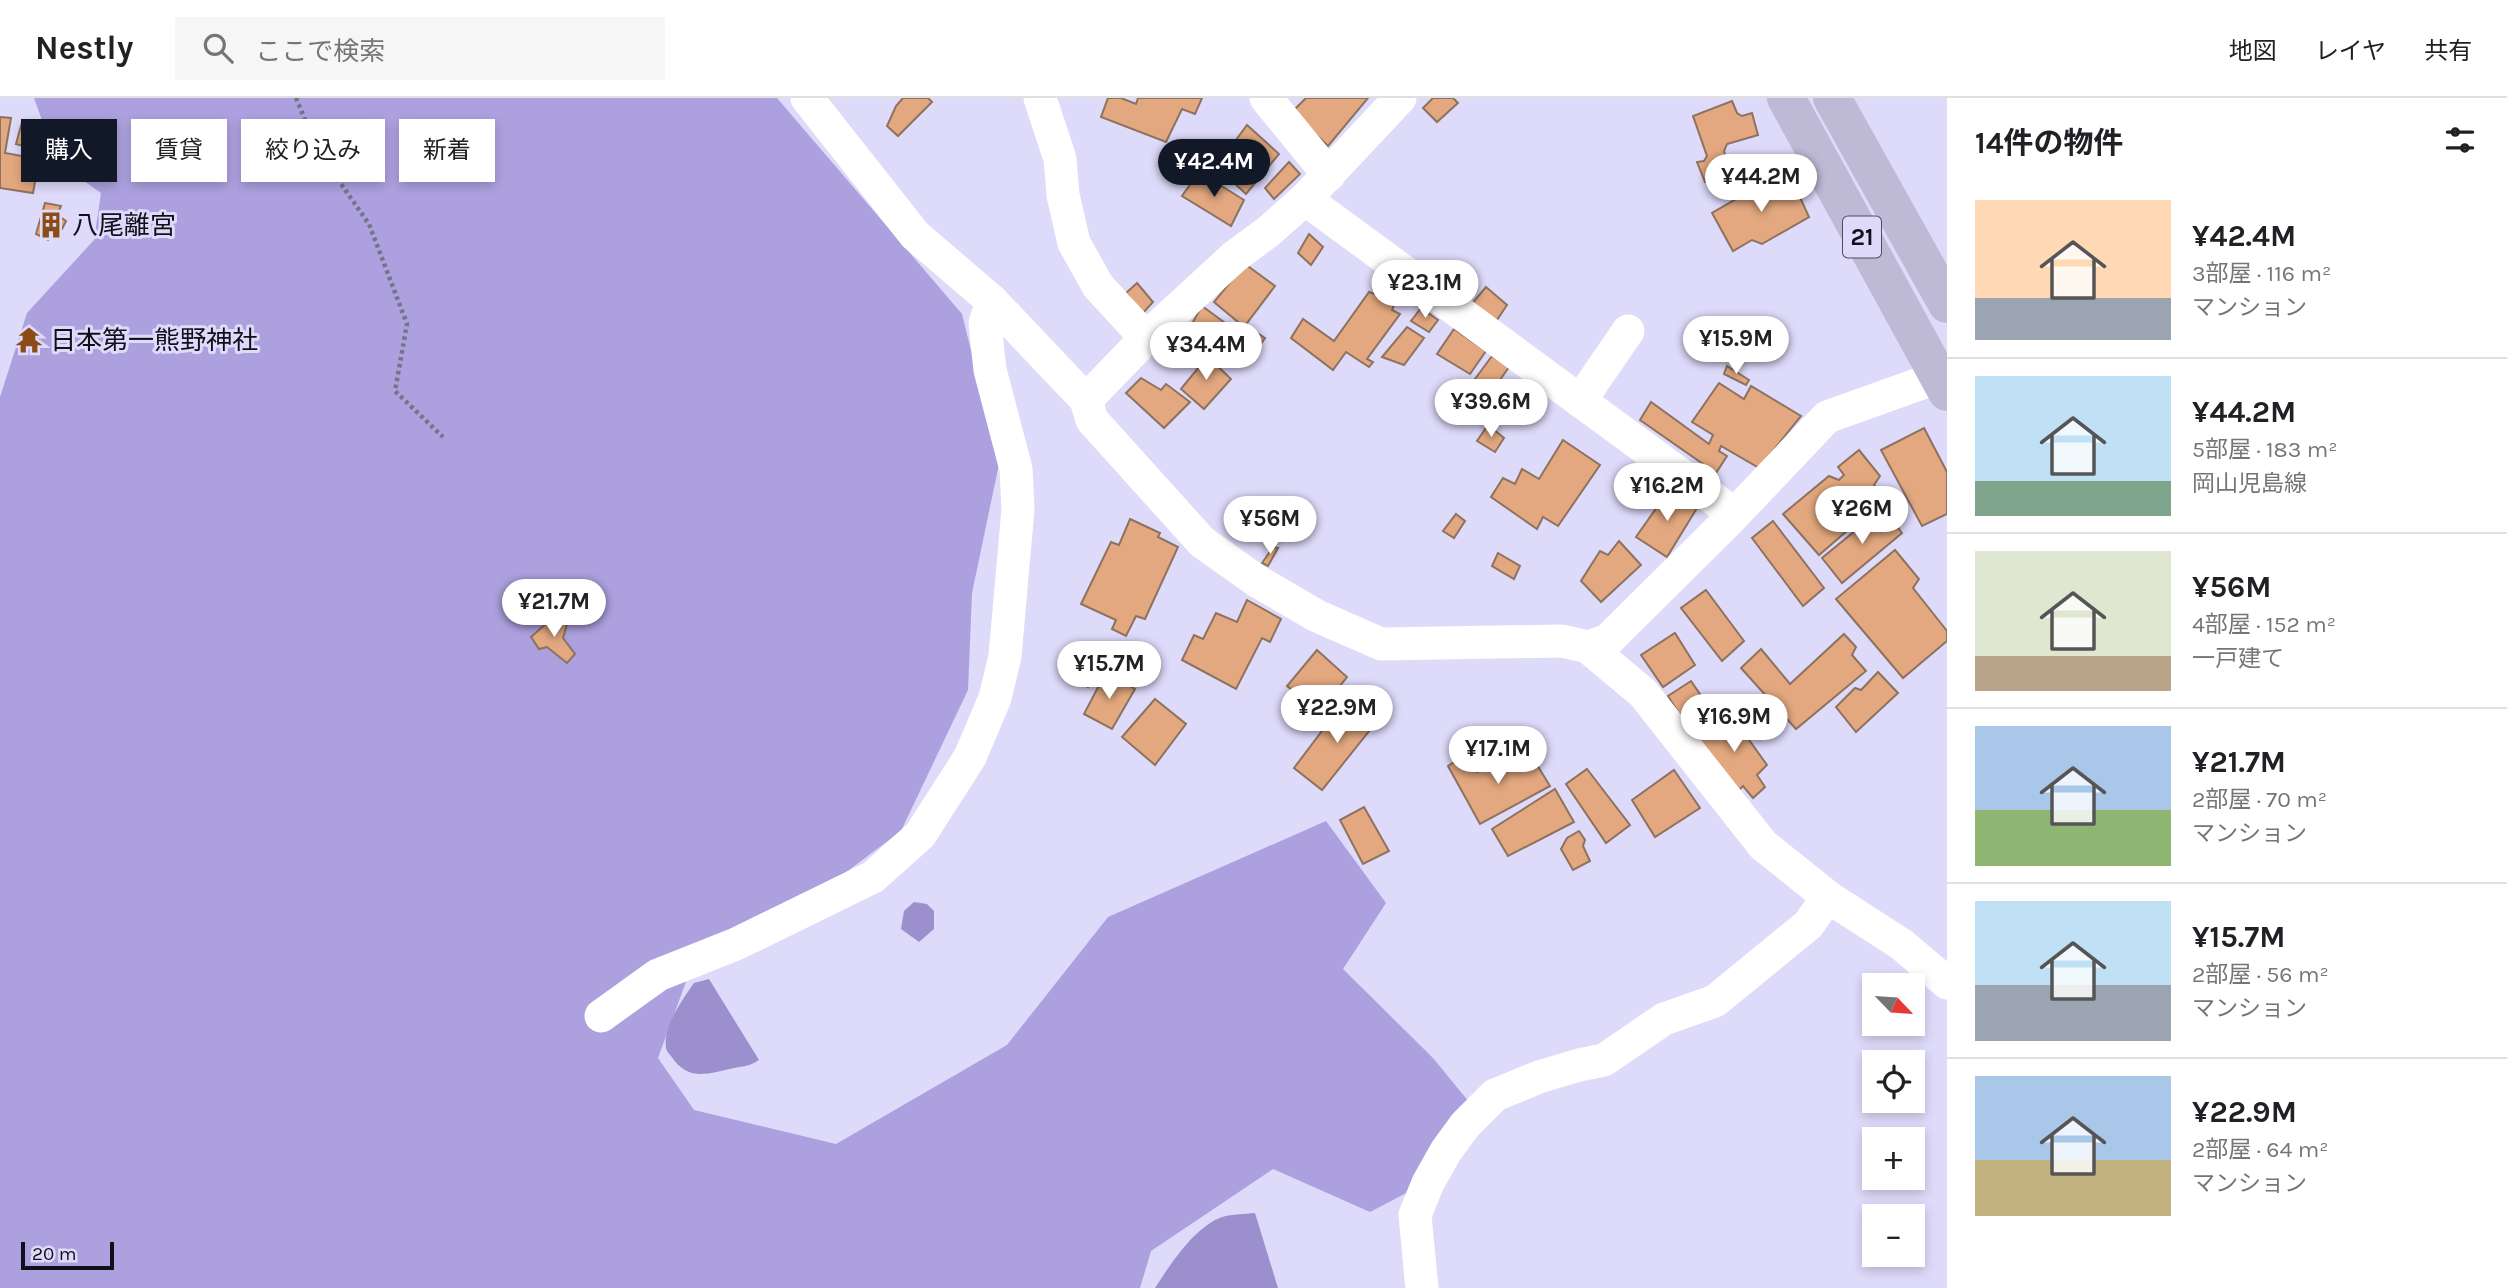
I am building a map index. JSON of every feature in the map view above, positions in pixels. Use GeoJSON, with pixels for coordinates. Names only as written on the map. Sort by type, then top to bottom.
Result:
{"type":"FeatureCollection","features":[{"type":"Feature","properties":{"kind":"main road","name":"21"},"geometry":{"type":"LineString","coordinates":[[1786,98],[1944,381]]}},
{"type":"Feature","properties":{"kind":"main road","name":"21"},"geometry":{"type":"LineString","coordinates":[[1832,98],[1947,304]]}},
{"type":"Feature","properties":{"kind":"street"},"geometry":{"type":"LineString","coordinates":[[807,98],[915,235],[992,302],[1086,400],[1092,420],[1202,542],[1257,581],[1317,617],[1381,644],[1562,641],[1588,647],[1643,693],[1763,845],[1828,897],[1900,944],[1947,983]]}},
{"type":"Feature","properties":{"kind":"street"},"geometry":{"type":"LineString","coordinates":[[1040,98],[1060,159],[1063,195],[1074,243],[1098,286],[1146,338]]}},
{"type":"Feature","properties":{"kind":"street"},"geometry":{"type":"LineString","coordinates":[[1266,98],[1329,175]]}},
{"type":"Feature","properties":{"kind":"street"},"geometry":{"type":"LineString","coordinates":[[1086,400],[1146,338],[1234,257],[1305,199],[1400,98]]}},
{"type":"Feature","properties":{"kind":"street"},"geometry":{"type":"LineString","coordinates":[[1305,199],[1725,507],[1732,517]]}},
{"type":"Feature","properties":{"kind":"street"},"geometry":{"type":"LineString","coordinates":[[601,1016],[658,975],[736,944],[873,877],[920,835],[970,757],[995,698],[1005,656],[1018,509],[1016,469],[990,370],[985,323],[992,302]]}},
{"type":"Feature","properties":{"kind":"street"},"geometry":{"type":"LineString","coordinates":[[1580,401],[1628,331]]}},
{"type":"Feature","properties":{"kind":"street"},"geometry":{"type":"LineString","coordinates":[[1588,647],[1608,640],[1732,517],[1827,417],[1944,381]]}},
{"type":"Feature","properties":{"kind":"street"},"geometry":{"type":"LineString","coordinates":[[1422,1288],[1415,1215],[1428,1183],[1446,1151],[1465,1125],[1495,1096],[1539,1077],[1604,1059],[1664,1019],[1715,1001],[1808,925],[1828,897]]}},
{"type":"Feature","properties":{"kind":"path"},"geometry":{"type":"LineString","coordinates":[[296,98],[318,151],[369,224],[407,324],[395,391],[443,437]]}},
{"type":"Feature","properties":{"kind":"shaded area"},"geometry":{"type":"Polygon","coordinates":[[[34,98],[777,98],[962,314],[999,464],[972,593],[968,690],[901,831],[817,894],[687,979],[658,1058],[694,1110],[836,1144],[1007,1045],[1108,917],[1326,821],[1386,903],[1343,969],[1433,1058],[1469,1102],[1410,1191],[1370,1212],[1273,1169],[1151,1251],[1140,1288],[0,1288],[0,397],[27,313],[94,240],[101,193],[85,182],[117,182],[117,119],[42,119],[34,98]]]}},
{"type":"Feature","properties":{"kind":"shaded area"},"geometry":{"type":"Polygon","coordinates":[[[914,902],[927,904],[934,911],[934,929],[919,942],[901,929],[904,911],[914,902]]]}},
{"type":"Feature","properties":{"kind":"shaded area"},"geometry":{"type":"Polygon","coordinates":[[[709,979],[759,1060],[747,1066],[692,1073],[678,1064],[668,1052],[666,1039],[675,1013],[694,983],[709,979]]]}},
{"type":"Feature","properties":{"kind":"shaded area"},"geometry":{"type":"Polygon","coordinates":[[[1255,1213],[1278,1288],[1155,1288],[1184,1248],[1202,1229],[1222,1217],[1255,1213]]]}},
{"type":"Feature","properties":{"kind":"building"},"geometry":{"type":"Polygon","coordinates":[[[903,98],[928,98],[932,102],[898,136],[887,126],[896,106],[903,98]]]}},
{"type":"Feature","properties":{"kind":"building"},"geometry":{"type":"Polygon","coordinates":[[[1108,98],[1121,98],[1136,104],[1138,98],[1202,98],[1195,114],[1182,109],[1166,142],[1101,117],[1108,98]]]}},
{"type":"Feature","properties":{"kind":"building"},"geometry":{"type":"Polygon","coordinates":[[[1306,98],[1368,98],[1328,146],[1292,112],[1306,98]]]}},
{"type":"Feature","properties":{"kind":"building"},"geometry":{"type":"Polygon","coordinates":[[[1433,98],[1453,98],[1458,103],[1437,122],[1423,108],[1433,98]]]}},
{"type":"Feature","properties":{"kind":"building"},"geometry":{"type":"Polygon","coordinates":[[[1732,101],[1737,113],[1742,116],[1752,113],[1758,135],[1727,144],[1724,151],[1730,172],[1705,182],[1697,162],[1704,161],[1707,156],[1693,116],[1732,101]]]}},
{"type":"Feature","properties":{"kind":"building"},"geometry":{"type":"Polygon","coordinates":[[[0,117],[11,118],[5,153],[21,156],[21,182],[35,182],[33,193],[0,188],[0,117]]]}},
{"type":"Feature","properties":{"kind":"building"},"geometry":{"type":"Polygon","coordinates":[[[1247,125],[1279,154],[1246,194],[1220,170],[1238,146],[1233,144],[1247,125]]]}},
{"type":"Feature","properties":{"kind":"building"},"geometry":{"type":"Polygon","coordinates":[[[21,126],[21,145],[16,144],[21,126]]]}},
{"type":"Feature","properties":{"kind":"building"},"geometry":{"type":"Polygon","coordinates":[[[1289,162],[1300,174],[1274,199],[1265,188],[1289,162]]]}},
{"type":"Feature","properties":{"kind":"building"},"geometry":{"type":"Polygon","coordinates":[[[1199,172],[1244,200],[1231,226],[1182,196],[1199,172]]]}},
{"type":"Feature","properties":{"kind":"building"},"geometry":{"type":"Polygon","coordinates":[[[1778,175],[1784,187],[1789,189],[1795,186],[1809,217],[1762,244],[1752,240],[1733,251],[1712,213],[1778,175]]]}},
{"type":"Feature","properties":{"kind":"building","name":"八尾離宮"},"geometry":{"type":"Polygon","coordinates":[[[45,203],[61,206],[57,215],[66,221],[62,229],[54,229],[48,240],[36,234],[45,203]]]}},
{"type":"Feature","properties":{"kind":"building"},"geometry":{"type":"Polygon","coordinates":[[[1309,234],[1323,247],[1311,265],[1298,253],[1309,234]]]}},
{"type":"Feature","properties":{"kind":"building"},"geometry":{"type":"Polygon","coordinates":[[[1245,264],[1275,286],[1244,327],[1214,302],[1245,264]]]}},
{"type":"Feature","properties":{"kind":"building"},"geometry":{"type":"Polygon","coordinates":[[[1137,283],[1153,302],[1143,313],[1126,293],[1137,283]]]}},
{"type":"Feature","properties":{"kind":"building"},"geometry":{"type":"Polygon","coordinates":[[[1486,287],[1507,305],[1493,326],[1469,307],[1486,287]]]}},
{"type":"Feature","properties":{"kind":"building"},"geometry":{"type":"Polygon","coordinates":[[[1369,292],[1396,301],[1392,310],[1400,314],[1367,359],[1373,362],[1369,367],[1346,352],[1333,370],[1291,338],[1303,319],[1334,341],[1369,292]]]}},
{"type":"Feature","properties":{"kind":"building"},"geometry":{"type":"Polygon","coordinates":[[[1202,306],[1232,328],[1222,344],[1193,322],[1202,306]]]}},
{"type":"Feature","properties":{"kind":"building"},"geometry":{"type":"Polygon","coordinates":[[[1421,308],[1438,320],[1429,332],[1411,321],[1421,308]]]}},
{"type":"Feature","properties":{"kind":"building"},"geometry":{"type":"Polygon","coordinates":[[[1407,327],[1424,338],[1404,365],[1382,357],[1407,327]]]}},
{"type":"Feature","properties":{"kind":"building"},"geometry":{"type":"Polygon","coordinates":[[[1454,329],[1486,351],[1470,374],[1437,354],[1454,329]]]}},
{"type":"Feature","properties":{"kind":"building"},"geometry":{"type":"Polygon","coordinates":[[[1254,331],[1265,338],[1251,358],[1240,350],[1254,331]]]}},
{"type":"Feature","properties":{"kind":"building"},"geometry":{"type":"Polygon","coordinates":[[[1204,353],[1231,379],[1204,409],[1181,389],[1199,367],[1193,364],[1204,353]]]}},
{"type":"Feature","properties":{"kind":"building"},"geometry":{"type":"Polygon","coordinates":[[[1492,356],[1509,367],[1493,390],[1475,379],[1492,356]]]}},
{"type":"Feature","properties":{"kind":"building"},"geometry":{"type":"Polygon","coordinates":[[[1727,366],[1749,380],[1746,385],[1724,374],[1727,366]]]}},
{"type":"Feature","properties":{"kind":"building"},"geometry":{"type":"Polygon","coordinates":[[[1141,378],[1161,390],[1166,384],[1190,402],[1164,428],[1126,393],[1141,378]]]}},
{"type":"Feature","properties":{"kind":"building"},"geometry":{"type":"Polygon","coordinates":[[[1719,383],[1744,399],[1751,386],[1801,416],[1759,468],[1721,446],[1719,451],[1727,456],[1716,473],[1640,420],[1651,402],[1709,444],[1713,435],[1692,422],[1719,383]]]}},
{"type":"Feature","properties":{"kind":"building"},"geometry":{"type":"Polygon","coordinates":[[[1488,425],[1504,438],[1495,452],[1477,441],[1488,425]]]}},
{"type":"Feature","properties":{"kind":"building"},"geometry":{"type":"Polygon","coordinates":[[[1924,428],[1947,472],[1947,514],[1922,526],[1881,450],[1924,428]]]}},
{"type":"Feature","properties":{"kind":"building"},"geometry":{"type":"Polygon","coordinates":[[[1563,440],[1600,465],[1558,526],[1543,517],[1537,529],[1491,497],[1503,478],[1515,484],[1522,469],[1539,479],[1563,440]]]}},
{"type":"Feature","properties":{"kind":"building"},"geometry":{"type":"Polygon","coordinates":[[[1859,450],[1880,476],[1874,485],[1885,498],[1819,555],[1783,514],[1829,476],[1839,480],[1844,475],[1838,467],[1859,450]]]}},
{"type":"Feature","properties":{"kind":"building"},"geometry":{"type":"Polygon","coordinates":[[[1669,490],[1697,508],[1667,557],[1636,537],[1669,490]]]}},
{"type":"Feature","properties":{"kind":"building"},"geometry":{"type":"Polygon","coordinates":[[[1883,508],[1902,533],[1842,583],[1822,558],[1883,508]]]}},
{"type":"Feature","properties":{"kind":"building"},"geometry":{"type":"Polygon","coordinates":[[[1456,514],[1465,521],[1454,538],[1443,531],[1456,514]]]}},
{"type":"Feature","properties":{"kind":"building"},"geometry":{"type":"Polygon","coordinates":[[[1130,519],[1160,533],[1158,537],[1178,547],[1145,619],[1136,616],[1126,636],[1112,629],[1116,620],[1081,604],[1111,542],[1119,545],[1130,519]]]}},
{"type":"Feature","properties":{"kind":"building"},"geometry":{"type":"Polygon","coordinates":[[[1773,521],[1824,588],[1803,606],[1752,538],[1773,521]]]}},
{"type":"Feature","properties":{"kind":"building"},"geometry":{"type":"Polygon","coordinates":[[[1619,541],[1641,565],[1601,602],[1581,581],[1600,551],[1608,555],[1619,541]]]}},
{"type":"Feature","properties":{"kind":"building"},"geometry":{"type":"Polygon","coordinates":[[[1273,547],[1278,548],[1268,566],[1262,563],[1273,547]]]}},
{"type":"Feature","properties":{"kind":"building"},"geometry":{"type":"Polygon","coordinates":[[[1895,550],[1919,579],[1913,588],[1947,631],[1947,641],[1903,678],[1836,599],[1895,550]]]}},
{"type":"Feature","properties":{"kind":"building"},"geometry":{"type":"Polygon","coordinates":[[[1498,553],[1520,566],[1514,579],[1492,566],[1498,553]]]}},
{"type":"Feature","properties":{"kind":"building"},"geometry":{"type":"Polygon","coordinates":[[[1706,590],[1744,641],[1722,661],[1681,608],[1706,590]]]}},
{"type":"Feature","properties":{"kind":"building"},"geometry":{"type":"Polygon","coordinates":[[[1247,600],[1281,619],[1270,642],[1262,638],[1236,689],[1182,660],[1194,635],[1203,639],[1216,613],[1237,622],[1247,600]]]}},
{"type":"Feature","properties":{"kind":"building"},"geometry":{"type":"Polygon","coordinates":[[[557,614],[567,624],[563,638],[575,654],[567,663],[547,647],[539,649],[531,637],[557,614]]]}},
{"type":"Feature","properties":{"kind":"building"},"geometry":{"type":"Polygon","coordinates":[[[1675,633],[1695,665],[1663,687],[1641,655],[1675,633]]]}},
{"type":"Feature","properties":{"kind":"building"},"geometry":{"type":"Polygon","coordinates":[[[1844,634],[1856,647],[1852,655],[1866,671],[1796,729],[1741,668],[1761,649],[1790,684],[1844,634]]]}},
{"type":"Feature","properties":{"kind":"building"},"geometry":{"type":"Polygon","coordinates":[[[1317,650],[1347,677],[1320,711],[1287,686],[1317,650]]]}},
{"type":"Feature","properties":{"kind":"building"},"geometry":{"type":"Polygon","coordinates":[[[1076,657],[1097,667],[1088,687],[1069,676],[1076,657]]]}},
{"type":"Feature","properties":{"kind":"building"},"geometry":{"type":"Polygon","coordinates":[[[1106,672],[1135,689],[1112,729],[1084,714],[1106,672]]]}},
{"type":"Feature","properties":{"kind":"building"},"geometry":{"type":"Polygon","coordinates":[[[1878,672],[1898,693],[1856,732],[1836,707],[1855,688],[1861,690],[1878,672]]]}},
{"type":"Feature","properties":{"kind":"building"},"geometry":{"type":"Polygon","coordinates":[[[1691,681],[1704,700],[1680,715],[1668,696],[1691,681]]]}},
{"type":"Feature","properties":{"kind":"building"},"geometry":{"type":"Polygon","coordinates":[[[1155,699],[1186,724],[1155,765],[1122,737],[1155,699]]]}},
{"type":"Feature","properties":{"kind":"building"},"geometry":{"type":"Polygon","coordinates":[[[1361,700],[1382,715],[1322,790],[1294,768],[1334,715],[1344,722],[1361,700]]]}},
{"type":"Feature","properties":{"kind":"building"},"geometry":{"type":"Polygon","coordinates":[[[1729,712],[1767,765],[1757,775],[1765,787],[1753,798],[1743,786],[1738,791],[1696,738],[1729,712]]]}},
{"type":"Feature","properties":{"kind":"building"},"geometry":{"type":"Polygon","coordinates":[[[1465,755],[1473,770],[1477,772],[1495,764],[1502,773],[1531,755],[1550,786],[1480,824],[1448,766],[1465,755]]]}},
{"type":"Feature","properties":{"kind":"building"},"geometry":{"type":"Polygon","coordinates":[[[1587,769],[1630,825],[1606,843],[1566,784],[1587,769]]]}},
{"type":"Feature","properties":{"kind":"building"},"geometry":{"type":"Polygon","coordinates":[[[1674,770],[1700,808],[1655,837],[1632,800],[1674,770]]]}},
{"type":"Feature","properties":{"kind":"building"},"geometry":{"type":"Polygon","coordinates":[[[1555,789],[1574,822],[1508,856],[1492,829],[1555,789]]]}},
{"type":"Feature","properties":{"kind":"building"},"geometry":{"type":"Polygon","coordinates":[[[1364,807],[1389,851],[1363,864],[1340,820],[1364,807]]]}},
{"type":"Feature","properties":{"kind":"building"},"geometry":{"type":"Polygon","coordinates":[[[1579,831],[1585,840],[1583,846],[1590,861],[1573,870],[1561,849],[1567,838],[1579,831]]]}},
{"type":"Feature","properties":{"kind":"place","name":"八尾離宮"},"geometry":{"type":"Point","coordinates":[51,225]}},
{"type":"Feature","properties":{"kind":"place","name":"日本第一熊野神社"},"geometry":{"type":"Point","coordinates":[29,340]}}]}
